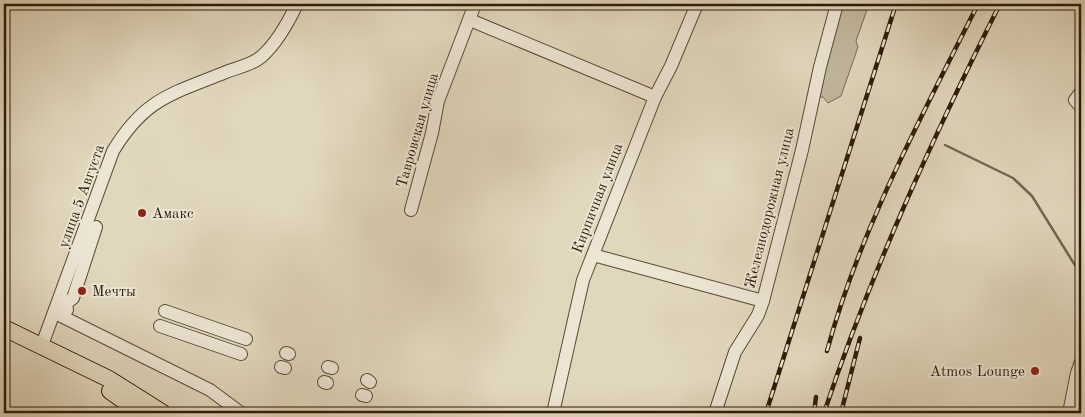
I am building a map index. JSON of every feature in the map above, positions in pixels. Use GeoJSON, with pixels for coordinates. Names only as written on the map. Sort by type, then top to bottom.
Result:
{"type":"FeatureCollection","features":[{"type":"Feature","properties":{"kind":"main road"},"geometry":{"type":"LineString","coordinates":[[4,328],[109,379],[163,413]]}},
{"type":"Feature","properties":{"kind":"main road"},"geometry":{"type":"LineString","coordinates":[[65,356],[141,413]]}},
{"type":"Feature","properties":{"kind":"street","name":"улица 5 Августа"},"geometry":{"type":"LineString","coordinates":[[42,345],[67,304],[113,151],[127,128],[143,112],[167,95],[260,58],[287,24],[297,4]]}},
{"type":"Feature","properties":{"kind":"street","name":"Тавровская улица"},"geometry":{"type":"LineString","coordinates":[[411,210],[432,133],[438,101],[475,4]]}},
{"type":"Feature","properties":{"kind":"street","name":"Кирпичная улица"},"geometry":{"type":"LineString","coordinates":[[553,413],[583,280],[655,97],[671,66],[697,4]]}},
{"type":"Feature","properties":{"kind":"street","name":"Железнодорожная улица"},"geometry":{"type":"LineString","coordinates":[[715,413],[736,352],[758,315],[763,301],[802,150],[820,66],[838,4]]}},
{"type":"Feature","properties":{"kind":"street"},"geometry":{"type":"LineString","coordinates":[[470,20],[655,97]]}},
{"type":"Feature","properties":{"kind":"street"},"geometry":{"type":"LineString","coordinates":[[1081,92],[1075,100],[1081,106]]}},
{"type":"Feature","properties":{"kind":"street"},"geometry":{"type":"LineString","coordinates":[[96,227],[82,280],[67,304],[210,390],[241,413]]}},
{"type":"Feature","properties":{"kind":"street"},"geometry":{"type":"LineString","coordinates":[[593,255],[763,301]]}},
{"type":"Feature","properties":{"kind":"street"},"geometry":{"type":"LineString","coordinates":[[165,312],[246,339]]}},
{"type":"Feature","properties":{"kind":"street"},"geometry":{"type":"LineString","coordinates":[[160,326],[241,354]]}},
{"type":"Feature","properties":{"kind":"street"},"geometry":{"type":"LineString","coordinates":[[1069,413],[1081,362]]}},
{"type":"Feature","properties":{"kind":"shaded area"},"geometry":{"type":"Polygon","coordinates":[[[843,4],[869,4],[856,41],[858,47],[841,96],[828,103],[823,97],[815,97],[843,4]]]}},
{"type":"Feature","properties":{"kind":"waterway"},"geometry":{"type":"LineString","coordinates":[[945,145],[1013,178],[1032,196],[1081,275]]}},
{"type":"Feature","properties":{"kind":"railway"},"geometry":{"type":"LineString","coordinates":[[766,413],[896,4]]}},
{"type":"Feature","properties":{"kind":"railway"},"geometry":{"type":"LineString","coordinates":[[827,351],[857,261],[875,217],[914,131],[978,4]]}},
{"type":"Feature","properties":{"kind":"railway"},"geometry":{"type":"LineString","coordinates":[[824,413],[862,308],[904,206],[1000,4]]}},
{"type":"Feature","properties":{"kind":"railway"},"geometry":{"type":"LineString","coordinates":[[841,413],[860,338]]}},
{"type":"Feature","properties":{"kind":"railway"},"geometry":{"type":"LineString","coordinates":[[814,413],[816,397]]}},
{"type":"Feature","properties":{"kind":"place","name":"Амакс"},"geometry":{"type":"Point","coordinates":[142,213]}},
{"type":"Feature","properties":{"kind":"place","name":"Мечты"},"geometry":{"type":"Point","coordinates":[82,291]}},
{"type":"Feature","properties":{"kind":"place","name":"Atmos Lounge"},"geometry":{"type":"Point","coordinates":[1035,371]}}]}
